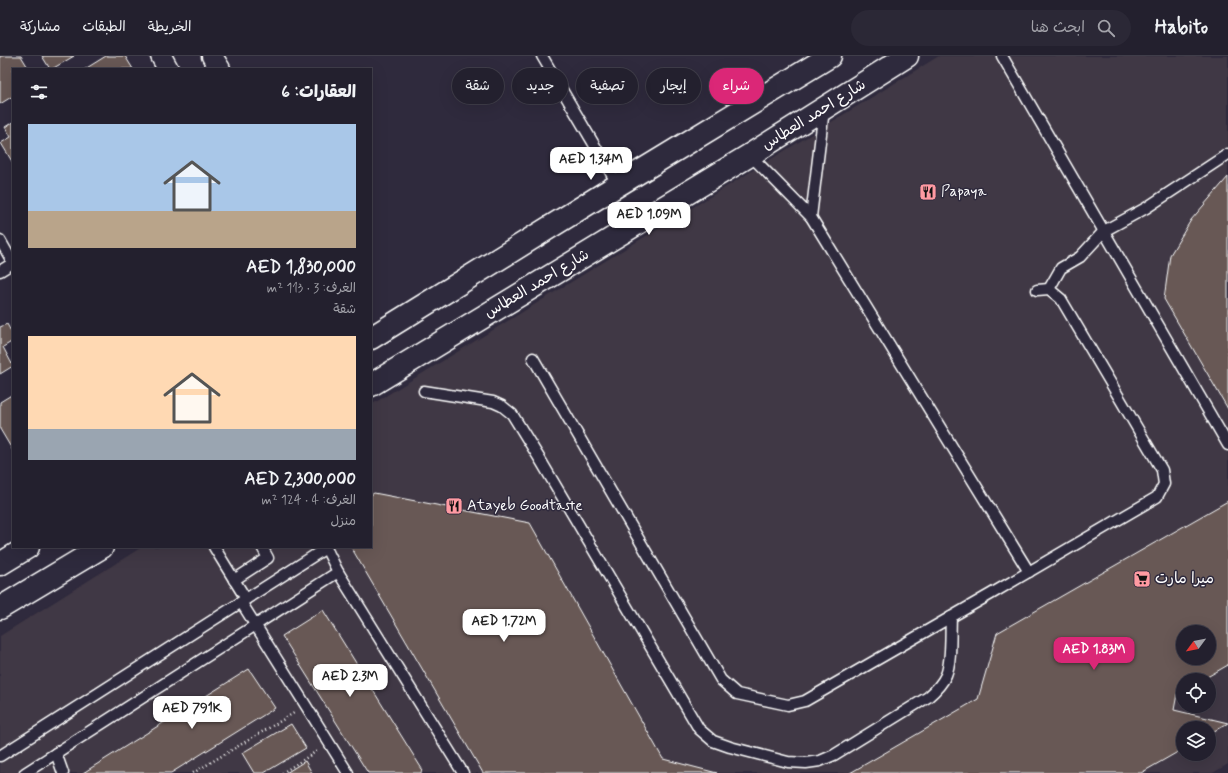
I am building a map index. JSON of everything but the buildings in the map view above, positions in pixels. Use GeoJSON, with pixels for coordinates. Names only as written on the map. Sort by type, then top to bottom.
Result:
{"type":"FeatureCollection","features":[{"type":"Feature","properties":{"kind":"street"},"geometry":{"type":"LineString","coordinates":[[161,56],[167,68]]}},
{"type":"Feature","properties":{"kind":"street"},"geometry":{"type":"LineString","coordinates":[[212,56],[219,68]]}},
{"type":"Feature","properties":{"kind":"street"},"geometry":{"type":"LineString","coordinates":[[372,337],[830,56]]}},
{"type":"Feature","properties":{"kind":"street","name":"شارع احمد العطاس"},"geometry":{"type":"LineString","coordinates":[[372,384],[750,155],[907,56]]}},
{"type":"Feature","properties":{"kind":"street"},"geometry":{"type":"LineString","coordinates":[[0,564],[26,548]]}},
{"type":"Feature","properties":{"kind":"street"},"geometry":{"type":"LineString","coordinates":[[0,608],[100,548]]}},
{"type":"Feature","properties":{"kind":"lane"},"geometry":{"type":"LineString","coordinates":[[542,56],[618,185]]}},
{"type":"Feature","properties":{"kind":"lane"},"geometry":{"type":"LineString","coordinates":[[1002,56],[1228,445]]}},
{"type":"Feature","properties":{"kind":"lane"},"geometry":{"type":"LineString","coordinates":[[811,216],[824,109]]}},
{"type":"Feature","properties":{"kind":"lane"},"geometry":{"type":"LineString","coordinates":[[1049,290],[1060,268],[1080,257],[1104,231],[1146,208],[1228,154]]}},
{"type":"Feature","properties":{"kind":"lane"},"geometry":{"type":"LineString","coordinates":[[750,155],[811,216],[1029,572]]}},
{"type":"Feature","properties":{"kind":"lane"},"geometry":{"type":"LineString","coordinates":[[0,240],[12,261]]}},
{"type":"Feature","properties":{"kind":"lane"},"geometry":{"type":"LineString","coordinates":[[0,271],[12,264]]}},
{"type":"Feature","properties":{"kind":"lane"},"geometry":{"type":"LineString","coordinates":[[533,358],[722,680],[737,694],[788,705],[805,701],[1157,497],[1164,484],[1162,470],[1061,299],[1049,290],[1036,290]]}},
{"type":"Feature","properties":{"kind":"lane"},"geometry":{"type":"LineString","coordinates":[[424,391],[493,402],[502,406],[512,414],[699,729],[713,741],[788,762],[806,763],[820,761],[834,755],[928,697],[938,688],[946,675],[949,658],[951,617]]}},
{"type":"Feature","properties":{"kind":"lane"},"geometry":{"type":"LineString","coordinates":[[215,548],[234,580],[256,625],[348,773]]}},
{"type":"Feature","properties":{"kind":"lane"},"geometry":{"type":"LineString","coordinates":[[234,580],[268,558],[263,548]]}},
{"type":"Feature","properties":{"kind":"lane"},"geometry":{"type":"LineString","coordinates":[[0,756],[326,548],[338,572],[463,773]]}},
{"type":"Feature","properties":{"kind":"lane"},"geometry":{"type":"LineString","coordinates":[[25,773],[338,572]]}},
{"type":"Feature","properties":{"kind":"lane"},"geometry":{"type":"LineString","coordinates":[[56,753],[63,773]]}},
{"type":"Feature","properties":{"kind":"path"},"geometry":{"type":"LineString","coordinates":[[193,773],[306,705]]}},
{"type":"Feature","properties":{"kind":"path"},"geometry":{"type":"LineString","coordinates":[[282,773],[330,744]]}},
{"type":"Feature","properties":{"kind":"shaded area"},"geometry":{"type":"Polygon","coordinates":[[[939,56],[1228,56],[1228,764],[1213,773],[0,773],[0,636],[140,548],[372,548],[372,404],[939,56]]]}},
{"type":"Feature","properties":{"kind":"place","name":"Papaya"},"geometry":{"type":"Point","coordinates":[928,192]}},
{"type":"Feature","properties":{"kind":"place","name":"Atayeb Goodtaste"},"geometry":{"type":"Point","coordinates":[454,506]}},
{"type":"Feature","properties":{"kind":"place","name":"ميرا مارت"},"geometry":{"type":"Point","coordinates":[1142,579]}}]}
